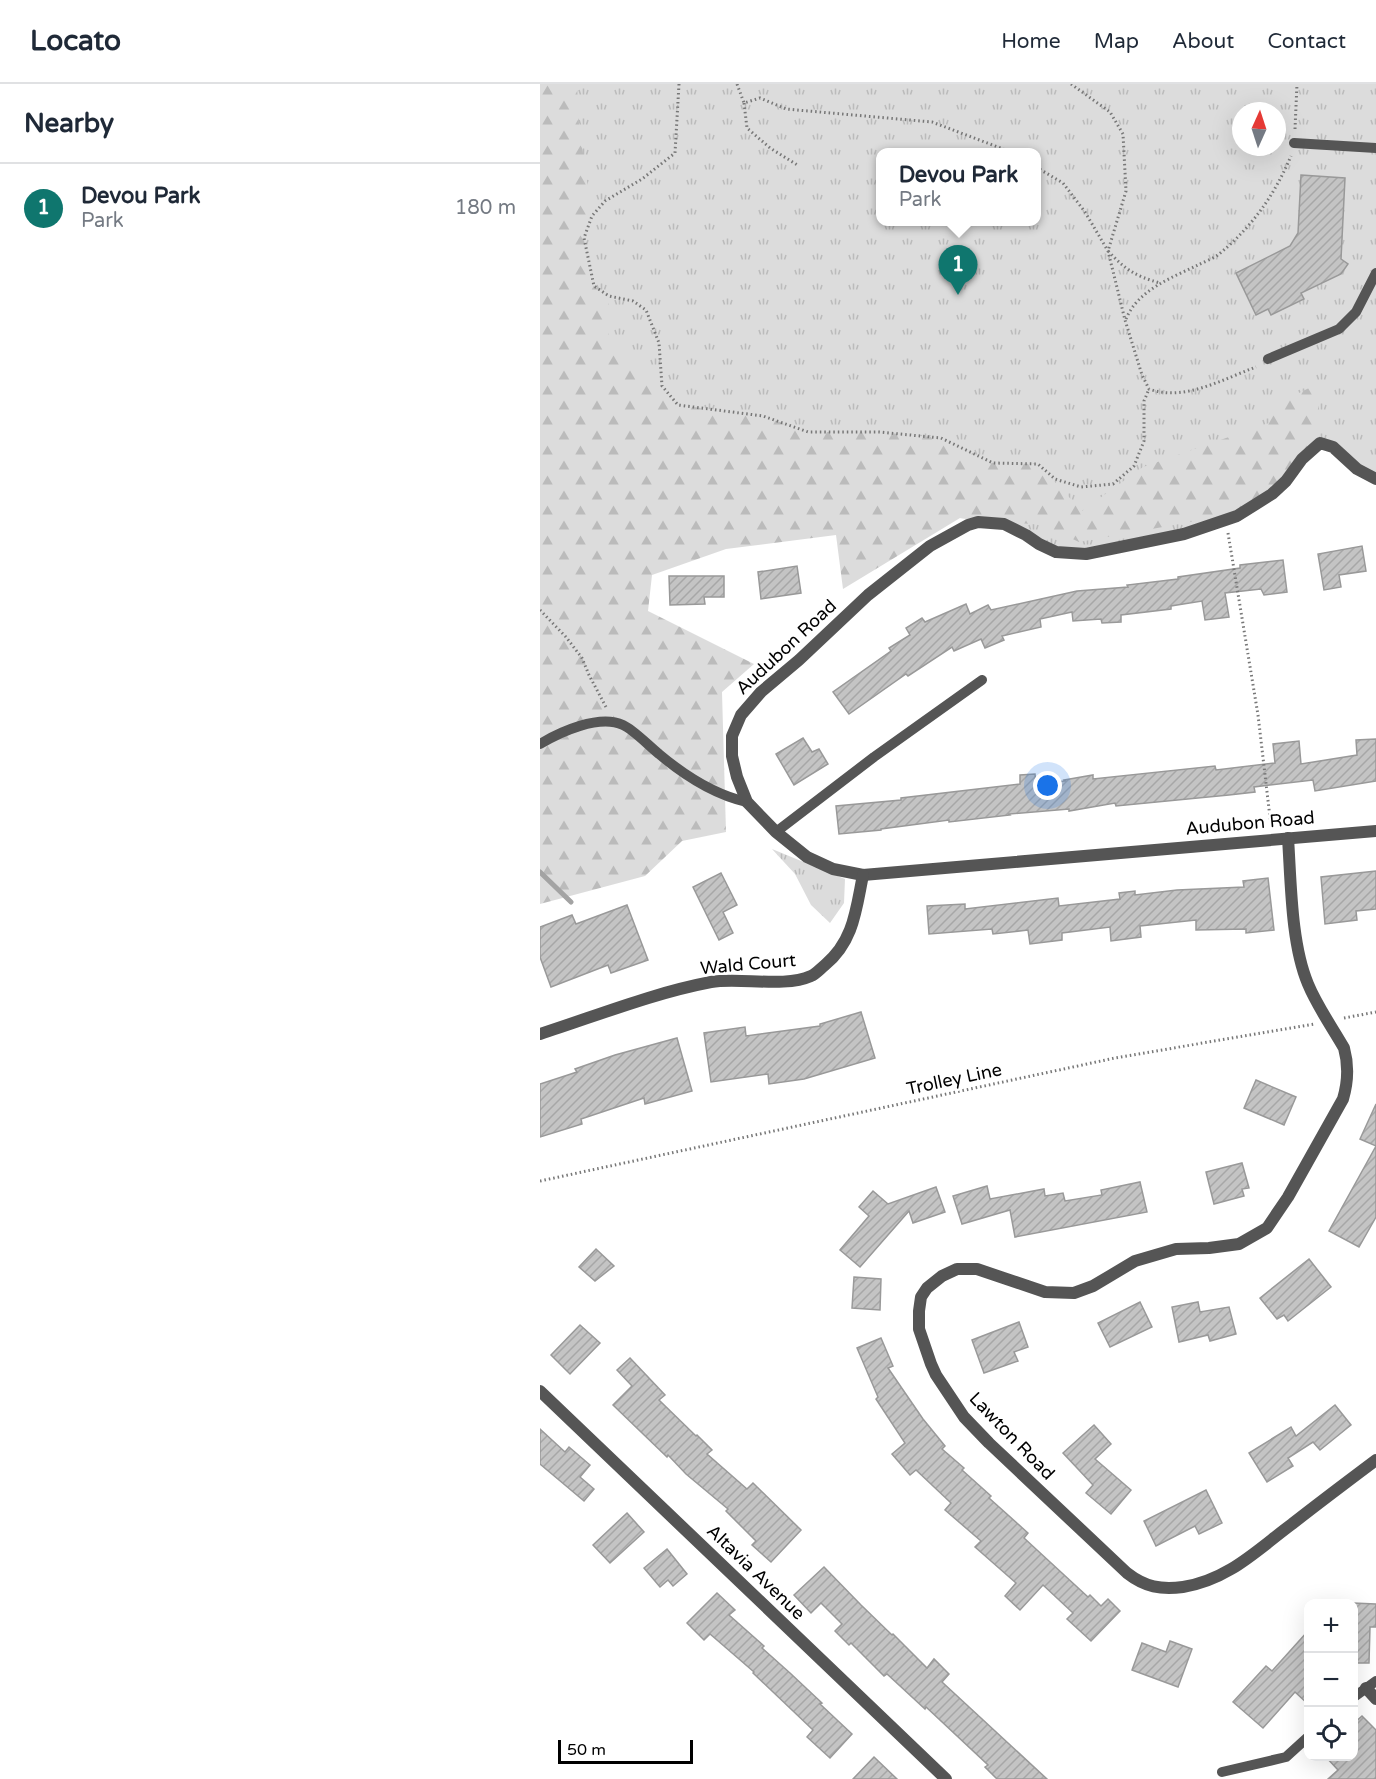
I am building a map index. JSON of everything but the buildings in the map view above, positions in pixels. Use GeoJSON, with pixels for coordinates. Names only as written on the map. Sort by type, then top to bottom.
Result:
{"type":"FeatureCollection","features":[{"type":"Feature","properties":{"kind":"street","name":"Audubon Road"},"geometry":{"type":"LineString","coordinates":[[1376,479],[1357,469],[1333,447],[1320,443],[1302,459],[1286,481],[1272,494],[1237,516],[1184,534],[1086,554],[1056,552],[1004,524],[978,522],[968,525],[930,546],[868,595],[799,660],[761,692],[741,715],[732,736],[732,756],[747,802],[776,832],[807,857],[833,868],[863,875],[1376,831]]}},
{"type":"Feature","properties":{"kind":"street","name":"Lawton Road"},"geometry":{"type":"LineString","coordinates":[[1288,838],[1294,920],[1301,966],[1308,985],[1344,1048],[1347,1059],[1347,1084],[1343,1099],[1288,1197],[1267,1228],[1239,1244],[1176,1249],[1135,1261],[1093,1286],[1074,1293],[1045,1292],[977,1269],[957,1269],[942,1276],[927,1288],[921,1298],[919,1329],[936,1375],[964,1417],[1127,1573],[1136,1581],[1148,1586],[1166,1589],[1197,1584],[1229,1572],[1376,1460]]}},
{"type":"Feature","properties":{"kind":"street","name":"Wald Court"},"geometry":{"type":"LineString","coordinates":[[540,1034],[670,992],[713,981],[788,981],[811,976],[841,948],[851,930],[863,875]]}},
{"type":"Feature","properties":{"kind":"street","name":"Altavia Avenue"},"geometry":{"type":"LineString","coordinates":[[540,1391],[946,1779]]}},
{"type":"Feature","properties":{"kind":"street"},"geometry":{"type":"LineString","coordinates":[[1371,1685],[1376,1699]]}},
{"type":"Feature","properties":{"kind":"lane"},"geometry":{"type":"LineString","coordinates":[[1294,143],[1376,148]]}},
{"type":"Feature","properties":{"kind":"lane"},"geometry":{"type":"LineString","coordinates":[[1268,359],[1339,329],[1356,312],[1376,273]]}},
{"type":"Feature","properties":{"kind":"lane"},"geometry":{"type":"LineString","coordinates":[[776,832],[874,757],[982,680]]}},
{"type":"Feature","properties":{"kind":"lane"},"geometry":{"type":"LineString","coordinates":[[540,744],[579,726],[610,722],[623,725],[669,762],[711,789],[733,799],[747,802]]}},
{"type":"Feature","properties":{"kind":"lane"},"geometry":{"type":"LineString","coordinates":[[1358,1694],[1371,1685]]}},
{"type":"Feature","properties":{"kind":"lane"},"geometry":{"type":"LineString","coordinates":[[1222,1772],[1286,1757],[1304,1741]]}},
{"type":"Feature","properties":{"kind":"path"},"geometry":{"type":"LineString","coordinates":[[679,84],[675,153],[642,179],[605,201],[592,216],[584,238],[594,286],[609,296],[633,301],[646,310],[659,343],[662,386],[678,405],[763,416],[808,432],[879,432],[941,438],[993,464],[1038,464],[1055,479],[1081,487],[1113,484],[1134,466],[1144,441],[1144,401],[1149,389]]}},
{"type":"Feature","properties":{"kind":"path"},"geometry":{"type":"LineString","coordinates":[[736,84],[744,103],[747,128],[770,148],[799,166]]}},
{"type":"Feature","properties":{"kind":"path"},"geometry":{"type":"LineString","coordinates":[[1071,84],[1110,112],[1123,134],[1126,191],[1108,251],[1125,320],[1142,375],[1149,389],[1161,393],[1181,393],[1260,365],[1268,359]]}},
{"type":"Feature","properties":{"kind":"path"},"geometry":{"type":"LineString","coordinates":[[1125,320],[1130,309],[1141,297],[1160,284],[1216,256],[1251,225],[1280,181],[1292,155],[1297,84]]}},
{"type":"Feature","properties":{"kind":"path"},"geometry":{"type":"LineString","coordinates":[[744,103],[760,98],[786,109],[932,122],[998,148]]}},
{"type":"Feature","properties":{"kind":"path"},"geometry":{"type":"LineString","coordinates":[[1041,170],[1063,183],[1085,212],[1108,251],[1125,269],[1141,278],[1160,284]]}},
{"type":"Feature","properties":{"kind":"path"},"geometry":{"type":"LineString","coordinates":[[1226,520],[1258,716],[1273,840]]}},
{"type":"Feature","properties":{"kind":"path"},"geometry":{"type":"LineString","coordinates":[[540,610],[582,658],[606,708],[623,725]]}},
{"type":"Feature","properties":{"kind":"path","name":"Trolley Line"},"geometry":{"type":"LineString","coordinates":[[540,1181],[1115,1058],[1376,1012]]}},
{"type":"Feature","properties":{"kind":"green space"},"geometry":{"type":"Polygon","coordinates":[[[540,84],[1376,84],[1376,479],[1320,444],[1237,516],[1086,554],[1056,552],[1004,524],[540,461],[540,84]]]}},
{"type":"Feature","properties":{"kind":"green space"},"geometry":{"type":"Polygon","coordinates":[[[540,84],[577,84],[579,125],[592,216],[584,238],[594,286],[609,296],[609,347],[662,386],[678,405],[763,416],[808,432],[879,432],[941,438],[993,463],[1038,464],[1082,511],[1143,467],[1269,423],[1271,407],[1317,384],[1320,443],[1286,481],[1241,513],[1079,542],[1043,525],[960,518],[843,589],[836,535],[726,549],[652,575],[648,611],[754,664],[722,692],[726,832],[682,841],[645,876],[540,904],[540,84]]]}},
{"type":"Feature","properties":{"kind":"green space"},"geometry":{"type":"Polygon","coordinates":[[[772,849],[845,879],[844,903],[830,923],[811,905],[795,874],[772,849]]]}},
{"type":"Feature","properties":{"kind":"waterway"},"geometry":{"type":"LineString","coordinates":[[540,872],[571,902]]}},
{"type":"Feature","properties":{"kind":"place","name":"Devou Park"},"geometry":{"type":"Point","coordinates":[958,295]}}]}
